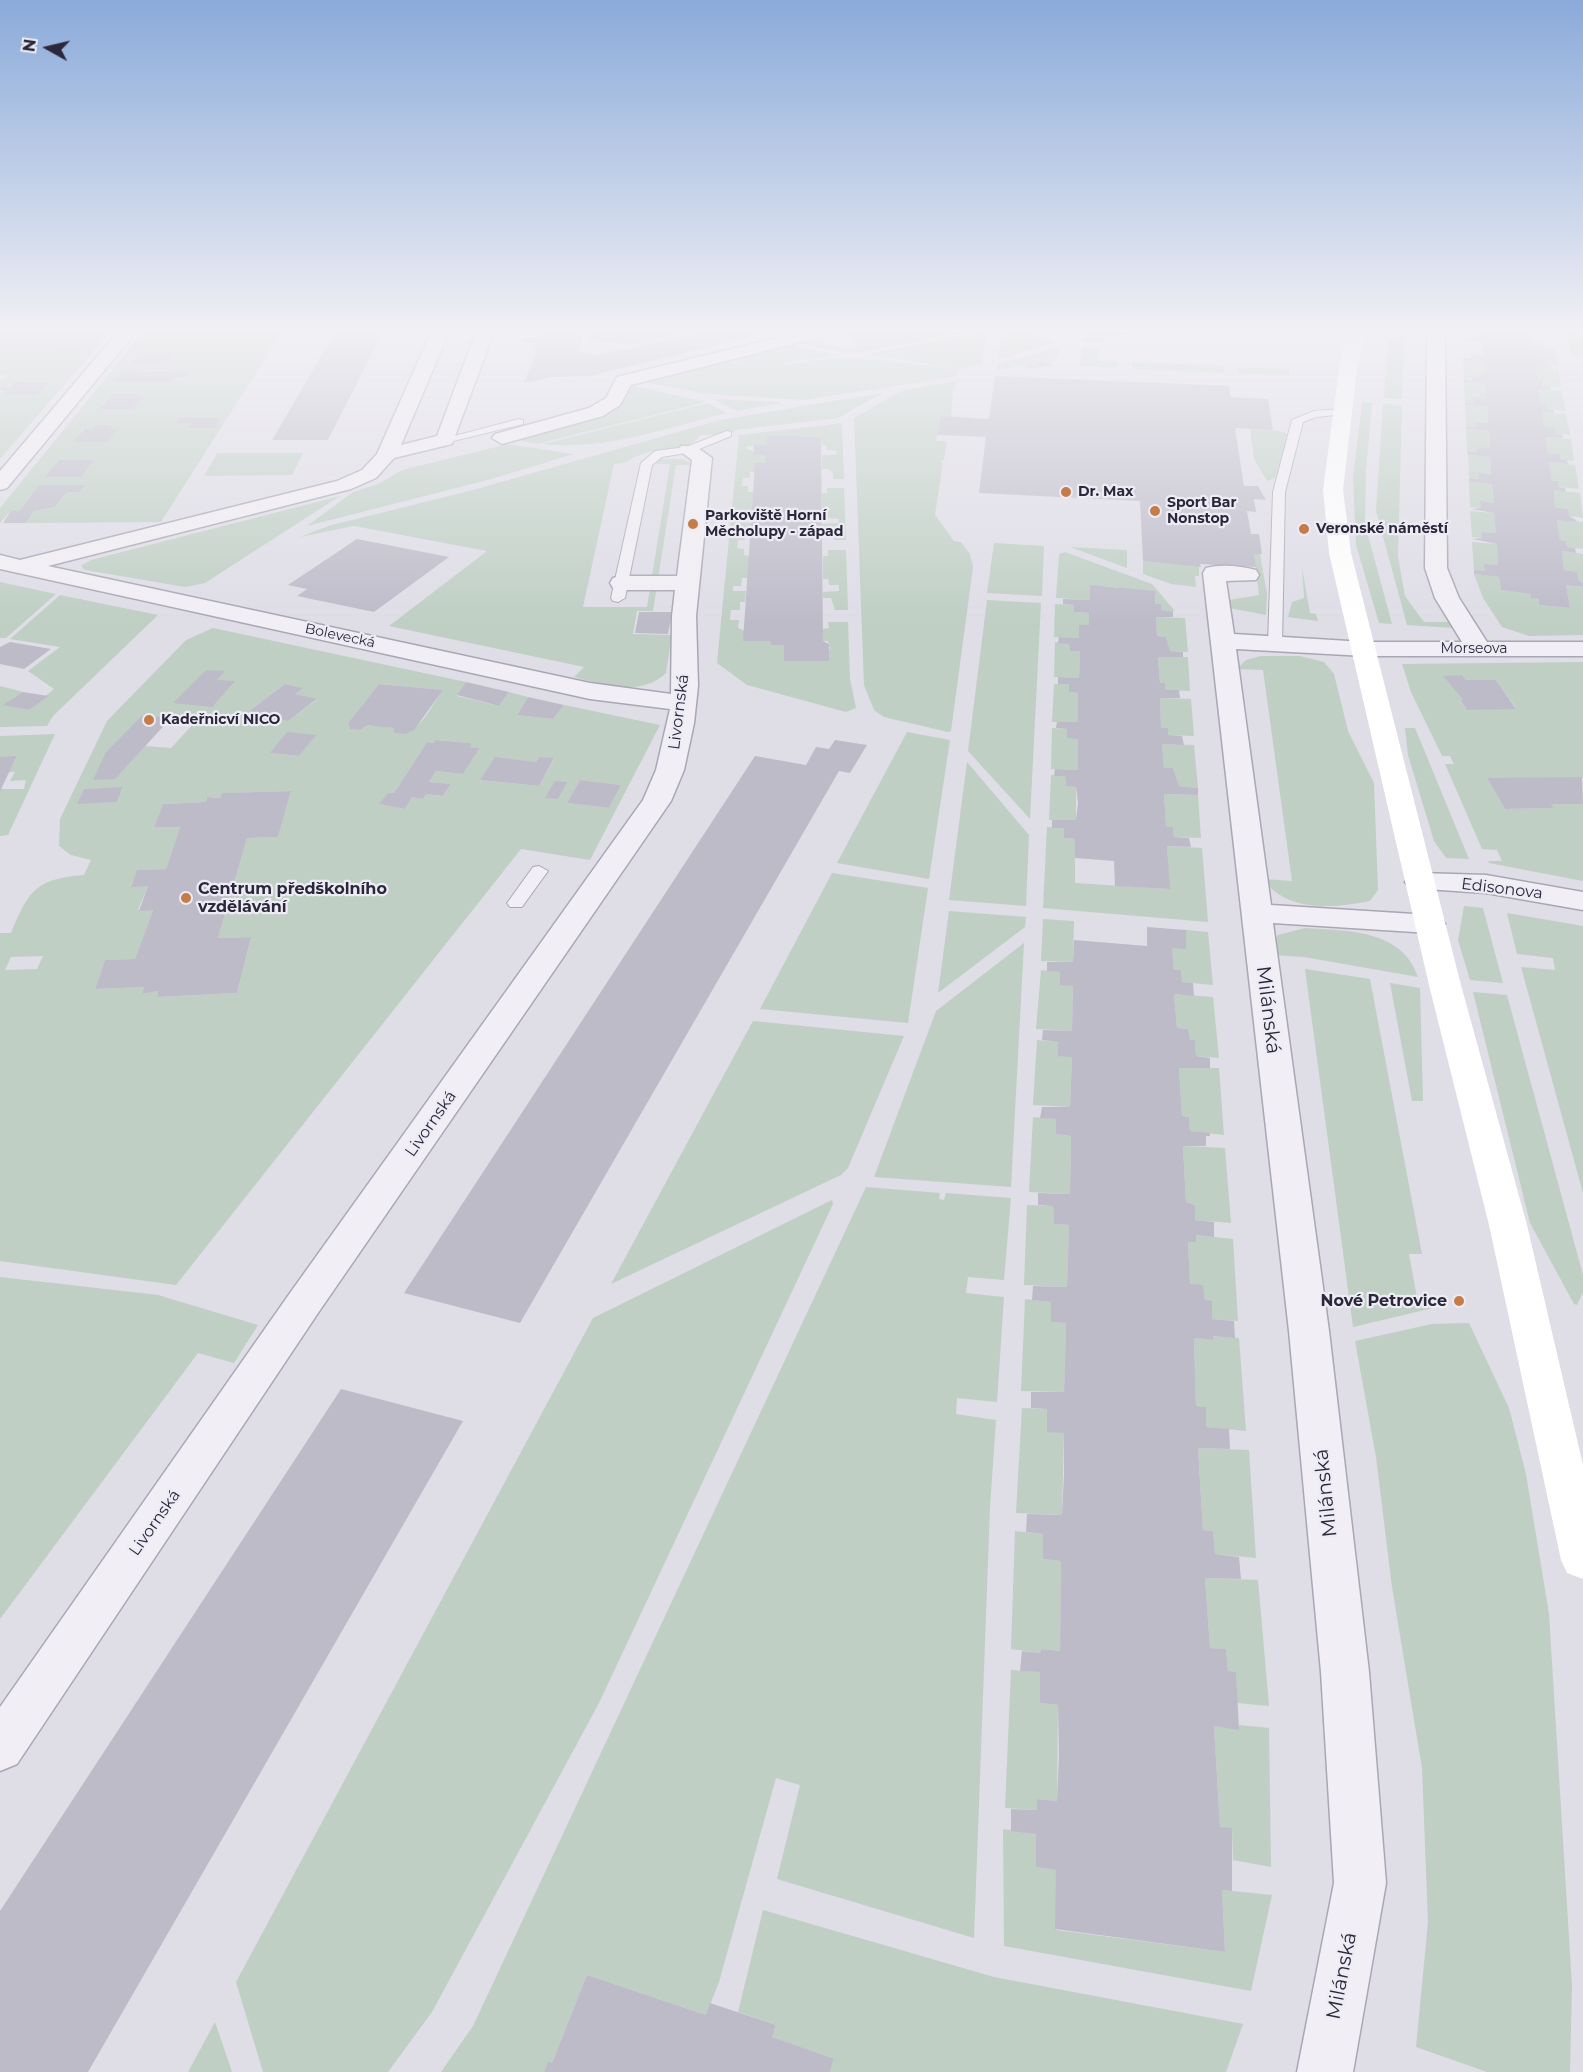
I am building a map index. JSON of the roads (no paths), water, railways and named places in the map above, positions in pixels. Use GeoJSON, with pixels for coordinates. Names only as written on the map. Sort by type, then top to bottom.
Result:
{"type":"FeatureCollection","features":[{"type":"Feature","properties":{"kind":"street"},"geometry":{"type":"LineString","coordinates":[[0,483],[46,429]]}},
{"type":"Feature","properties":{"kind":"street"},"geometry":{"type":"LineString","coordinates":[[10,564],[344,485],[369,476],[379,468],[398,429]]}},
{"type":"Feature","properties":{"kind":"street"},"geometry":{"type":"LineString","coordinates":[[387,454],[445,440],[449,429]]}},
{"type":"Feature","properties":{"kind":"street"},"geometry":{"type":"LineString","coordinates":[[502,438],[536,429]]}},
{"type":"Feature","properties":{"kind":"street"},"geometry":{"type":"LineString","coordinates":[[1340,429],[1334,490],[1337,530],[1430,924],[1508,1225],[1583,1560]]}},
{"type":"Feature","properties":{"kind":"street"},"geometry":{"type":"LineString","coordinates":[[1436,429],[1436,567],[1447,598],[1479,649]]}},
{"type":"Feature","properties":{"kind":"street","name":"Livornská"},"geometry":{"type":"LineString","coordinates":[[0,1748],[304,1303],[657,801],[670,771],[678,742],[685,686],[684,616],[702,458],[688,450]]}},
{"type":"Feature","properties":{"kind":"street","name":"Bolevecká"},"geometry":{"type":"LineString","coordinates":[[10,564],[590,691],[682,703]]}},
{"type":"Feature","properties":{"kind":"street","name":"Milánská"},"geometry":{"type":"LineString","coordinates":[[1248,575],[1214,573],[1309,1331],[1346,1672],[1360,1883],[1325,2072]]}},
{"type":"Feature","properties":{"kind":"street"},"geometry":{"type":"LineString","coordinates":[[620,591],[688,583]]}},
{"type":"Feature","properties":{"kind":"street"},"geometry":{"type":"LineString","coordinates":[[1222,641],[1365,649]]}},
{"type":"Feature","properties":{"kind":"street","name":"Morseova"},"geometry":{"type":"LineString","coordinates":[[1365,649],[1583,649]]}},
{"type":"Feature","properties":{"kind":"street","name":"Edisonova"},"geometry":{"type":"LineString","coordinates":[[1420,882],[1486,884],[1583,901]]}},
{"type":"Feature","properties":{"kind":"street"},"geometry":{"type":"LineString","coordinates":[[1257,913],[1430,924]]}},
{"type":"Feature","properties":{"kind":"lane"},"geometry":{"type":"LineString","coordinates":[[445,440],[491,429]]}},
{"type":"Feature","properties":{"kind":"lane"},"geometry":{"type":"LineString","coordinates":[[1275,644],[1279,492],[1296,429]]}},
{"type":"Feature","properties":{"kind":"lane"},"geometry":{"type":"LineString","coordinates":[[620,591],[641,482],[647,463],[659,454],[688,450],[727,434]]}},
{"type":"Feature","properties":{"kind":"lane"},"geometry":{"type":"LineString","coordinates":[[516,903],[539,871]]}},
{"type":"Feature","properties":{"kind":"place","name":"Dr. Max"},"geometry":{"type":"Point","coordinates":[1066,492]}},
{"type":"Feature","properties":{"kind":"place","name":"Sport Bar Nonstop"},"geometry":{"type":"Point","coordinates":[1155,511]}},
{"type":"Feature","properties":{"kind":"place","name":"Parkoviště Horní Měcholupy - západ"},"geometry":{"type":"Point","coordinates":[693,524]}},
{"type":"Feature","properties":{"kind":"place","name":"Veronské náměstí"},"geometry":{"type":"Point","coordinates":[1304,529]}},
{"type":"Feature","properties":{"kind":"place","name":"Kadeřnicví NICO"},"geometry":{"type":"Point","coordinates":[149,720]}},
{"type":"Feature","properties":{"kind":"place","name":"Centrum předškolního vzdělávání"},"geometry":{"type":"Point","coordinates":[186,898]}},
{"type":"Feature","properties":{"kind":"place","name":"Nové Petrovice"},"geometry":{"type":"Point","coordinates":[1459,1301]}}]}
